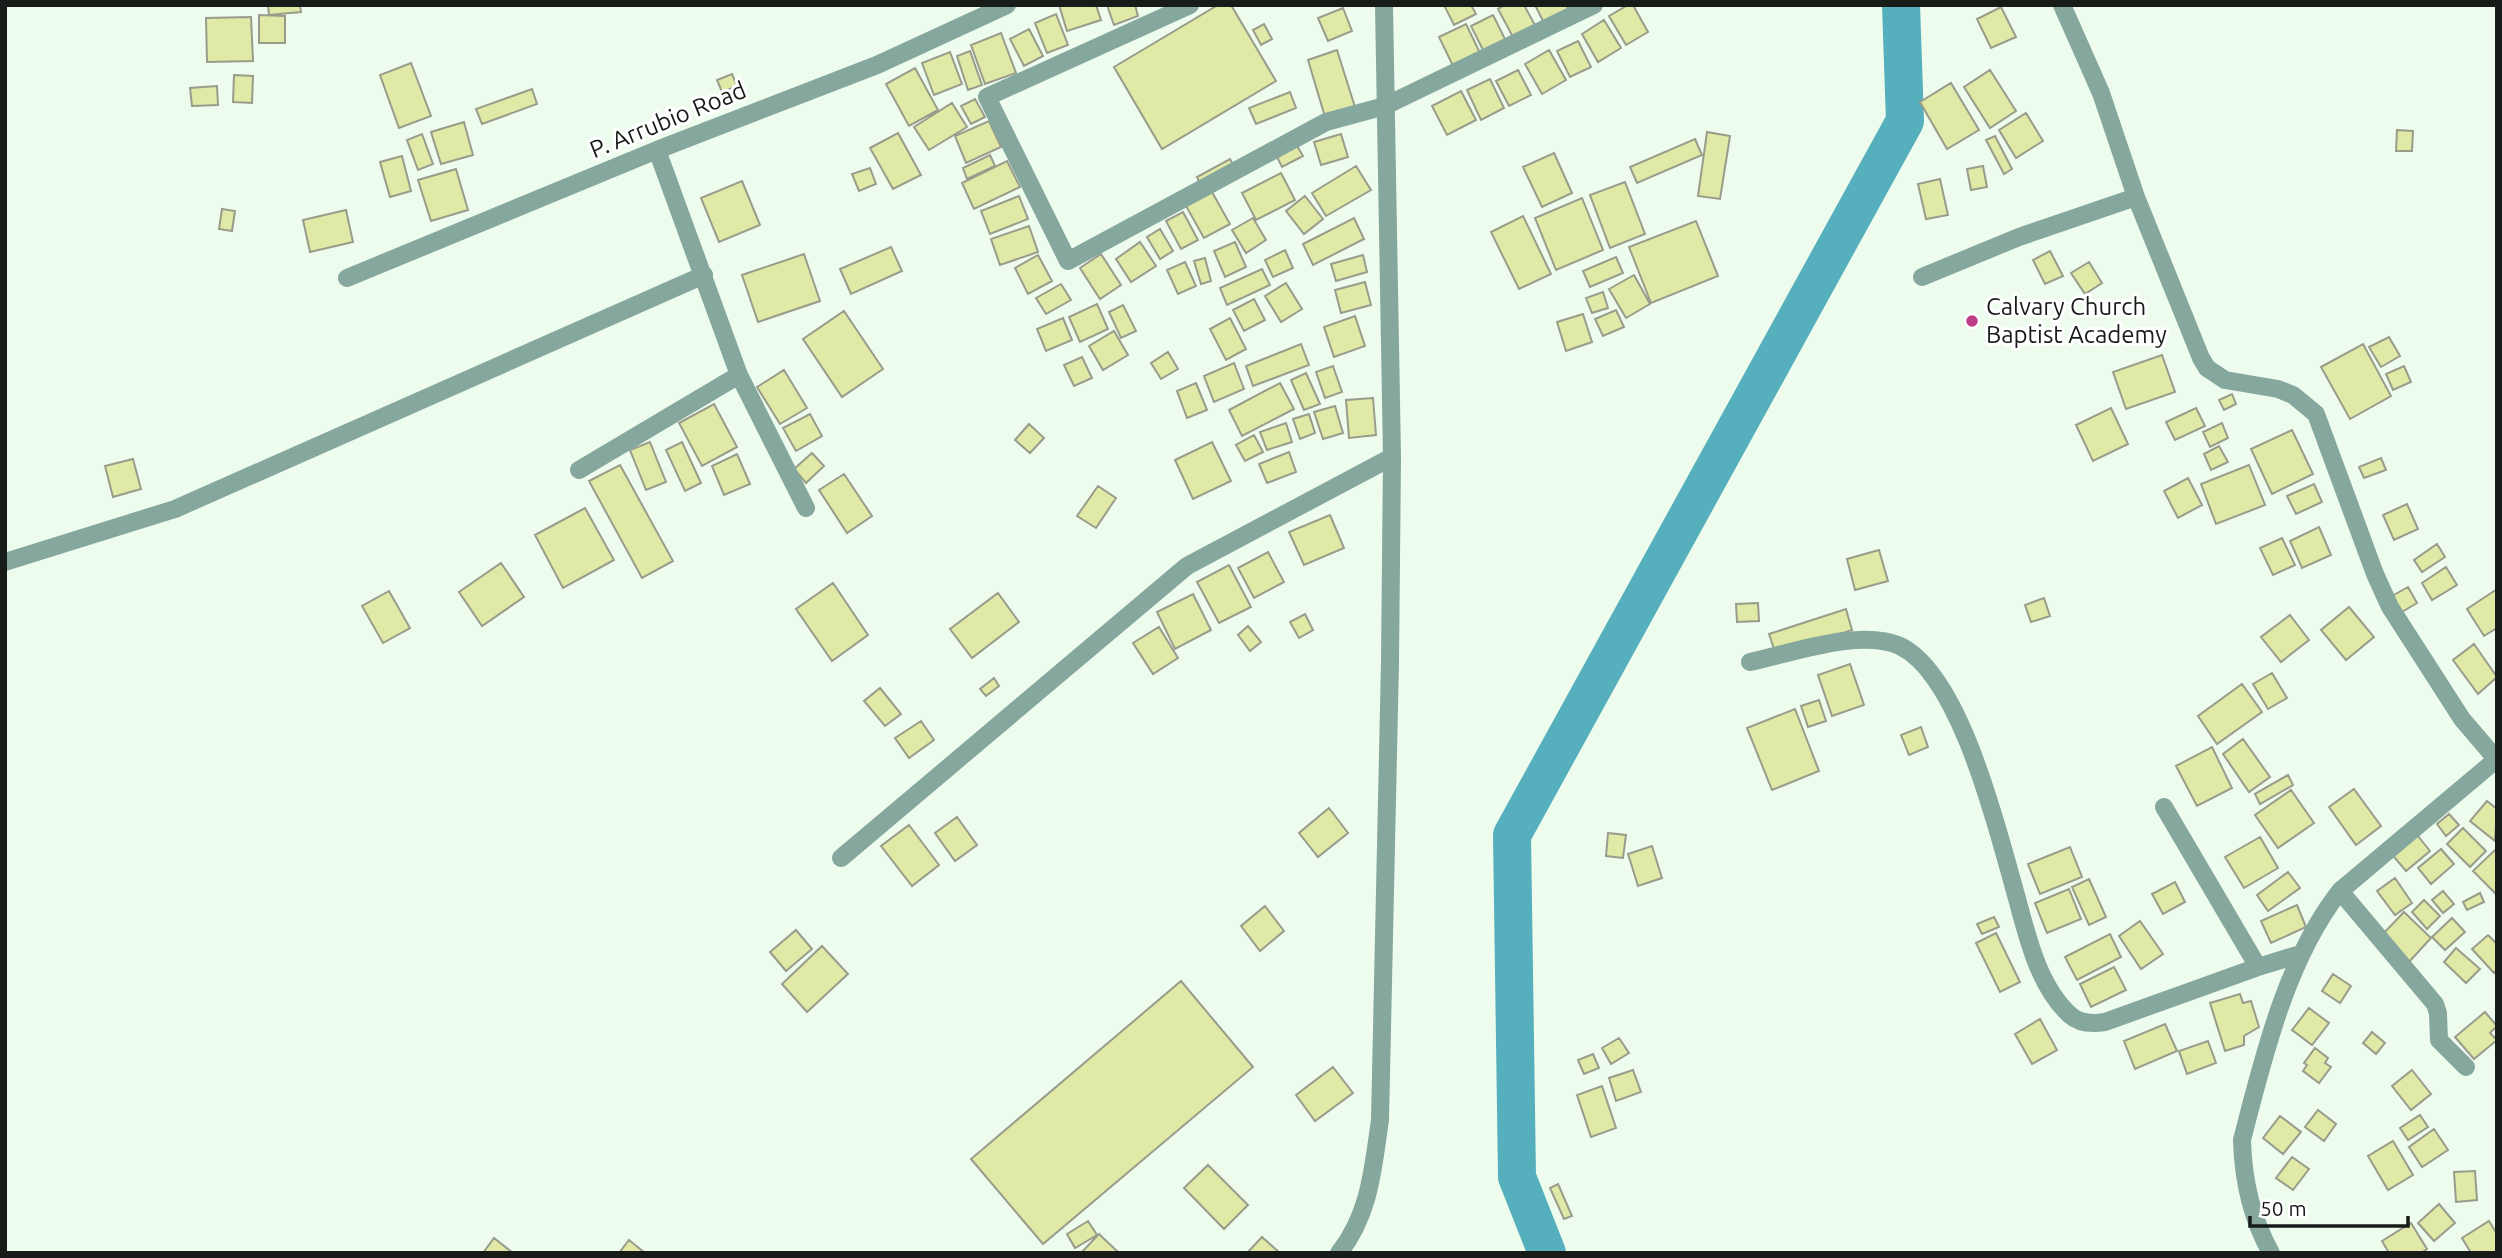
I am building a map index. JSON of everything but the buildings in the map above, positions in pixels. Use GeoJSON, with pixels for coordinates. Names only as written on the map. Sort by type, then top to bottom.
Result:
{"type":"FeatureCollection","features":[{"type":"Feature","properties":{"kind":"street","name":"P. Arrubio Road"},"geometry":{"type":"LineString","coordinates":[[346,278],[657,150],[877,65],[1007,5]]}},
{"type":"Feature","properties":{"kind":"street"},"geometry":{"type":"LineString","coordinates":[[1190,5],[987,97],[1068,261],[1316,127],[1341,116],[1385,106],[1594,5]]}},
{"type":"Feature","properties":{"kind":"street"},"geometry":{"type":"LineString","coordinates":[[1339,1253],[1354,1245],[1370,1188],[1380,1120],[1391,662],[1392,457],[1384,5]]}},
{"type":"Feature","properties":{"kind":"street"},"geometry":{"type":"LineString","coordinates":[[2062,5],[2101,93],[2136,197],[2173,294],[2207,368],[2225,380],[2278,389],[2293,395],[2316,414],[2375,574],[2390,607],[2462,719],[2496,760],[2340,891],[2300,954],[2242,1140],[2249,1205],[2271,1253]]}},
{"type":"Feature","properties":{"kind":"street"},"geometry":{"type":"LineString","coordinates":[[657,150],[705,275],[739,376],[806,508]]}},
{"type":"Feature","properties":{"kind":"street"},"geometry":{"type":"LineString","coordinates":[[1922,277],[2019,237],[2136,197]]}},
{"type":"Feature","properties":{"kind":"street"},"geometry":{"type":"LineString","coordinates":[[5,562],[176,509],[705,275]]}},
{"type":"Feature","properties":{"kind":"street"},"geometry":{"type":"LineString","coordinates":[[579,470],[739,376]]}},
{"type":"Feature","properties":{"kind":"street"},"geometry":{"type":"LineString","coordinates":[[841,858],[1187,566],[1392,457]]}},
{"type":"Feature","properties":{"kind":"street"},"geometry":{"type":"LineString","coordinates":[[1750,662],[1856,640],[1881,640],[1909,652],[1937,677],[1953,703],[1968,741],[2027,935],[2041,972],[2071,1016],[2088,1023],[2105,1022],[2300,954]]}},
{"type":"Feature","properties":{"kind":"street"},"geometry":{"type":"LineString","coordinates":[[2164,807],[2258,967]]}},
{"type":"Feature","properties":{"kind":"street"},"geometry":{"type":"LineString","coordinates":[[2340,891],[2435,1004],[2439,1040],[2466,1067]]}},
{"type":"Feature","properties":{"kind":"waterway"},"geometry":{"type":"LineString","coordinates":[[1547,1253],[1517,1177],[1512,835],[1905,121],[1901,5]]}},
{"type":"Feature","properties":{"kind":"place","name":"Calvary Church Baptist Academy"},"geometry":{"type":"Point","coordinates":[1972,321]}}]}
